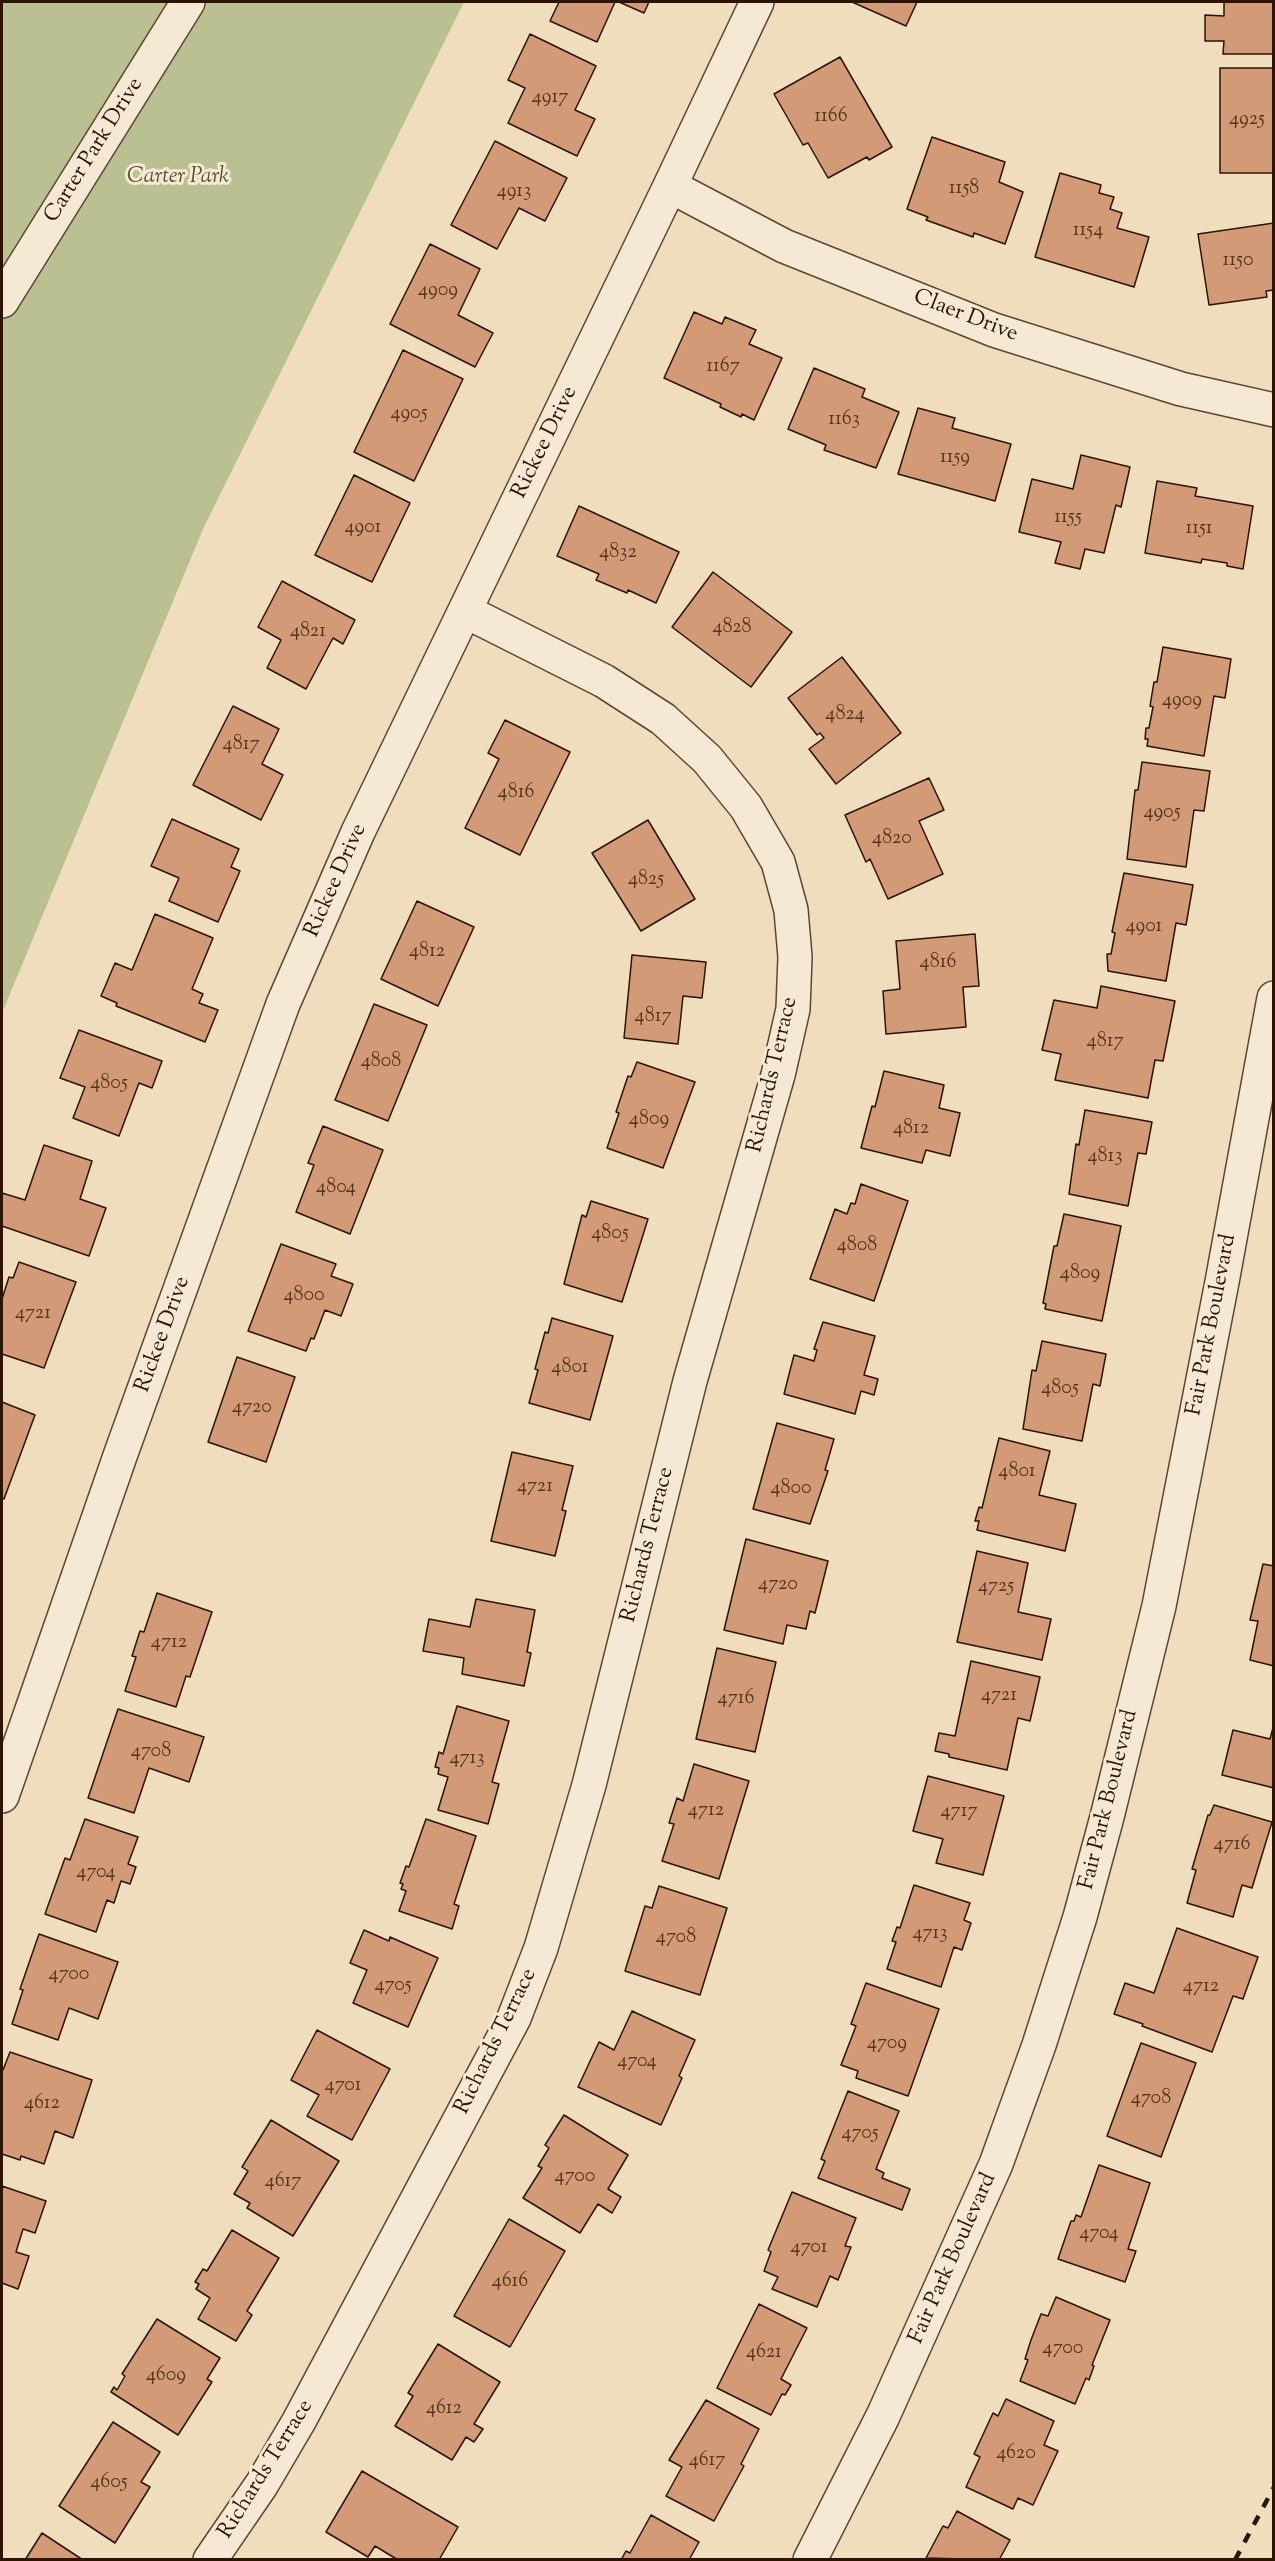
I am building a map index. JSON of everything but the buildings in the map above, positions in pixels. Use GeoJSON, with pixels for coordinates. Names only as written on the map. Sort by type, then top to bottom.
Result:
{"type":"FeatureCollection","features":[{"type":"Feature","properties":{"kind":"street","name":"Carter Park Drive"},"geometry":{"type":"LineString","coordinates":[[2,301],[188,2]]}},
{"type":"Feature","properties":{"kind":"street","name":"Rickee Drive"},"geometry":{"type":"LineString","coordinates":[[2,1796],[116,1468],[283,1004],[358,832],[757,2]]}},
{"type":"Feature","properties":{"kind":"street","name":"Claer Drive"},"geometry":{"type":"LineString","coordinates":[[670,186],[784,246],[994,330],[1180,389],[1274,410]]}},
{"type":"Feature","properties":{"kind":"street","name":"Richards Terrace"},"geometry":{"type":"LineString","coordinates":[[210,2559],[262,2484],[299,2421],[514,2018],[541,1948],[589,1785],[690,1382],[778,1075],[793,1009],[795,957],[791,910],[777,862],[746,807],[706,759],[663,719],[604,681],[465,611]]}},
{"type":"Feature","properties":{"kind":"street","name":"Fair Park Boulevard"},"geometry":{"type":"LineString","coordinates":[[810,2559],[887,2406],[996,2164],[1039,2045],[1080,1917],[1159,1606],[1274,998]]}},
{"type":"Feature","properties":{"kind":"green space","name":"Carter Park"},"geometry":{"type":"Polygon","coordinates":[[[2,2],[464,2],[203,529],[2,1013],[2,2]]]}},
{"type":"Feature","properties":{"kind":"railway"},"geometry":{"type":"LineString","coordinates":[[1235,2560],[1274,2487]]}}]}
